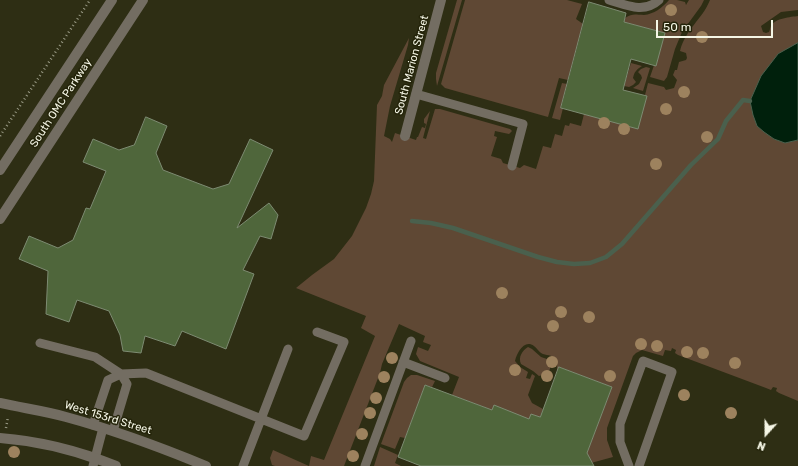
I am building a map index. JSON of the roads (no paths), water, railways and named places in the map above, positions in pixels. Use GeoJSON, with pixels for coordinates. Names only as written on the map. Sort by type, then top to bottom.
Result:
{"type":"FeatureCollection","features":[{"type":"Feature","properties":{"kind":"street","name":"South OMC Parkway"},"geometry":{"type":"LineString","coordinates":[[0,170],[112,0]]}},
{"type":"Feature","properties":{"kind":"street","name":"South OMC Parkway"},"geometry":{"type":"LineString","coordinates":[[0,219],[143,0]]}},
{"type":"Feature","properties":{"kind":"street","name":"South Marion Street"},"geometry":{"type":"LineString","coordinates":[[405,136],[441,0]]}},
{"type":"Feature","properties":{"kind":"street","name":"West 153rd Street"},"geometry":{"type":"LineString","coordinates":[[0,403],[66,417],[113,431],[148,442],[206,466]]}},
{"type":"Feature","properties":{"kind":"street"},"geometry":{"type":"LineString","coordinates":[[0,438],[17,439],[60,448],[94,462],[116,466]]}},
{"type":"Feature","properties":{"kind":"lane"},"geometry":{"type":"LineString","coordinates":[[609,0],[639,8],[649,6],[659,0]]}},
{"type":"Feature","properties":{"kind":"lane"},"geometry":{"type":"LineString","coordinates":[[416,94],[523,124],[512,166]]}},
{"type":"Feature","properties":{"kind":"lane"},"geometry":{"type":"LineString","coordinates":[[93,425],[108,380],[120,374],[146,373],[304,436],[344,342],[317,332]]}},
{"type":"Feature","properties":{"kind":"lane"},"geometry":{"type":"LineString","coordinates":[[365,466],[412,341]]}},
{"type":"Feature","properties":{"kind":"lane"},"geometry":{"type":"LineString","coordinates":[[40,343],[95,357],[120,374],[127,384],[113,431]]}},
{"type":"Feature","properties":{"kind":"lane"},"geometry":{"type":"LineString","coordinates":[[243,466],[288,349]]}},
{"type":"Feature","properties":{"kind":"lane"},"geometry":{"type":"LineString","coordinates":[[629,466],[620,442],[620,424],[643,361],[672,372],[638,466]]}},
{"type":"Feature","properties":{"kind":"lane"},"geometry":{"type":"LineString","coordinates":[[403,362],[445,378]]}},
{"type":"Feature","properties":{"kind":"lane"},"geometry":{"type":"LineString","coordinates":[[94,462],[103,428]]}},
{"type":"Feature","properties":{"kind":"waterway"},"geometry":{"type":"LineString","coordinates":[[412,221],[431,223],[453,228],[557,262],[574,264],[590,263],[606,257],[622,244],[691,165],[718,139],[726,121],[743,100],[750,101]]}}]}
